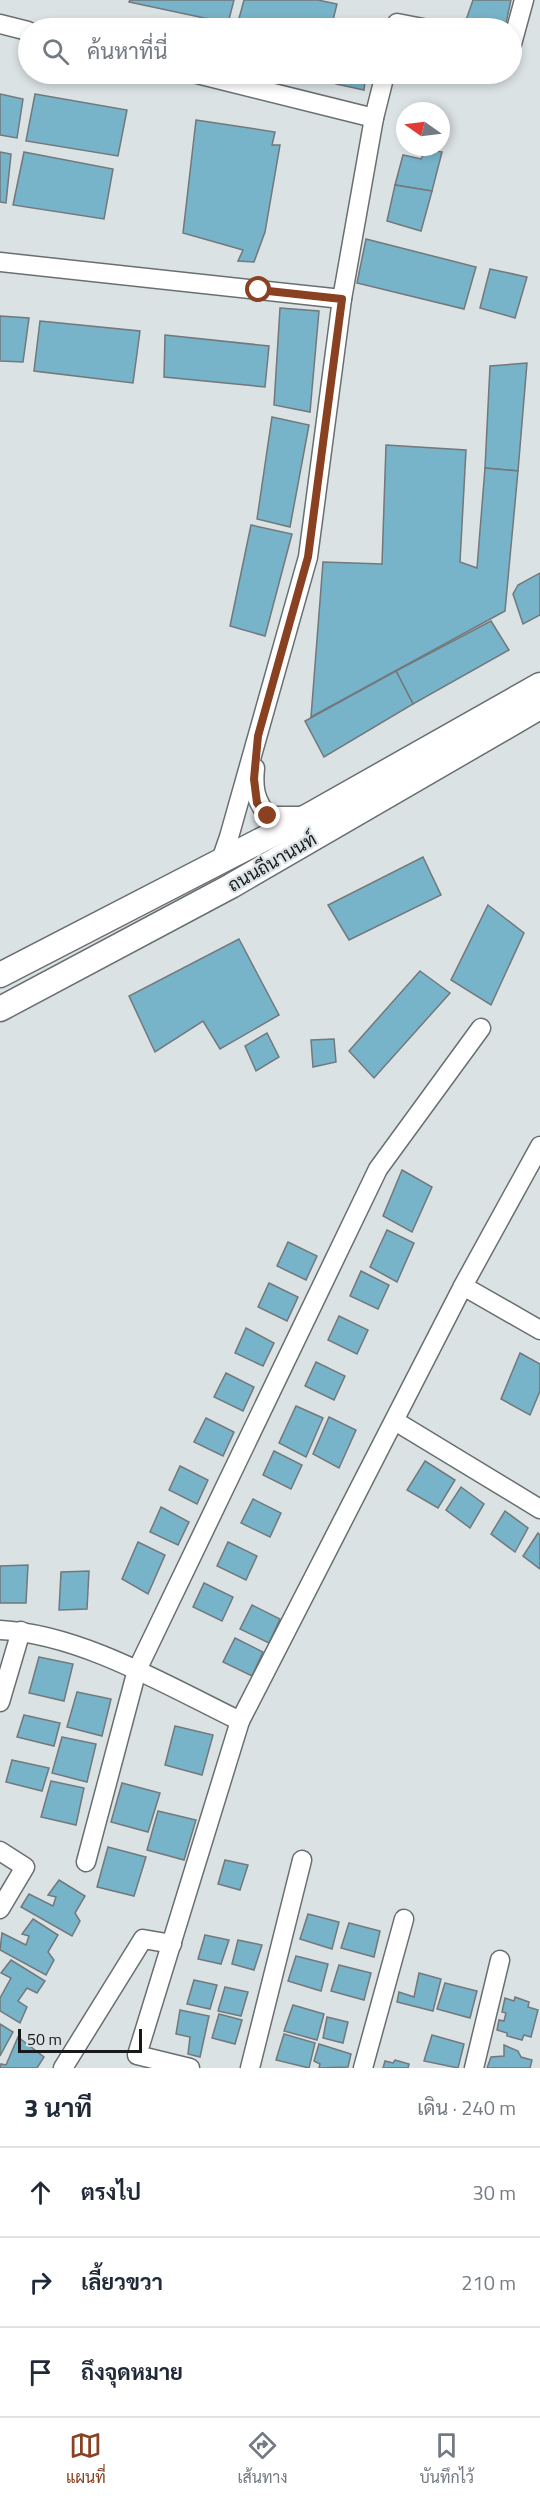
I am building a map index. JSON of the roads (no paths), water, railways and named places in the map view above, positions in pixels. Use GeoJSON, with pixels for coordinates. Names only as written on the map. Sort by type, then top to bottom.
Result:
{"type":"FeatureCollection","features":[{"type":"Feature","properties":{"kind":"main road","name":"ถนนถีนานนท์"},"geometry":{"type":"LineString","coordinates":[[0,975],[310,815],[540,685]]}},
{"type":"Feature","properties":{"kind":"main road","name":"ถนนถีนานนท์"},"geometry":{"type":"LineString","coordinates":[[0,1009],[231,886],[540,706]]}},
{"type":"Feature","properties":{"kind":"street"},"geometry":{"type":"LineString","coordinates":[[519,18],[524,0]]}},
{"type":"Feature","properties":{"kind":"street"},"geometry":{"type":"LineString","coordinates":[[0,24],[18,28]]}},
{"type":"Feature","properties":{"kind":"street"},"geometry":{"type":"LineString","coordinates":[[237,84],[374,118]]}},
{"type":"Feature","properties":{"kind":"street"},"geometry":{"type":"LineString","coordinates":[[220,862],[308,557],[342,299],[374,118],[382,84]]}},
{"type":"Feature","properties":{"kind":"street"},"geometry":{"type":"LineString","coordinates":[[0,262],[342,299]]}},
{"type":"Feature","properties":{"kind":"street"},"geometry":{"type":"LineString","coordinates":[[258,736],[254,779],[257,803],[268,816],[310,815]]}},
{"type":"Feature","properties":{"kind":"street"},"geometry":{"type":"LineString","coordinates":[[86,1862],[137,1670],[378,1169],[481,1028]]}},
{"type":"Feature","properties":{"kind":"street"},"geometry":{"type":"LineString","coordinates":[[181,2067],[137,2055],[240,1721],[462,1286],[540,1146]]}},
{"type":"Feature","properties":{"kind":"street"},"geometry":{"type":"LineString","coordinates":[[462,1286],[540,1330]]}},
{"type":"Feature","properties":{"kind":"street"},"geometry":{"type":"LineString","coordinates":[[395,1421],[540,1509]]}},
{"type":"Feature","properties":{"kind":"street"},"geometry":{"type":"LineString","coordinates":[[0,1630],[21,1631],[57,1639],[137,1670],[240,1721]]}},
{"type":"Feature","properties":{"kind":"street"},"geometry":{"type":"LineString","coordinates":[[0,1702],[21,1631]]}},
{"type":"Feature","properties":{"kind":"street"},"geometry":{"type":"LineString","coordinates":[[0,1851],[25,1867],[0,1909]]}},
{"type":"Feature","properties":{"kind":"street"},"geometry":{"type":"LineString","coordinates":[[250,2068],[302,1860]]}},
{"type":"Feature","properties":{"kind":"street"},"geometry":{"type":"LineString","coordinates":[[363,2068],[404,1919]]}},
{"type":"Feature","properties":{"kind":"street"},"geometry":{"type":"LineString","coordinates":[[63,2068],[143,1939],[172,1944]]}},
{"type":"Feature","properties":{"kind":"street"},"geometry":{"type":"LineString","coordinates":[[474,2068],[500,1960]]}}]}
